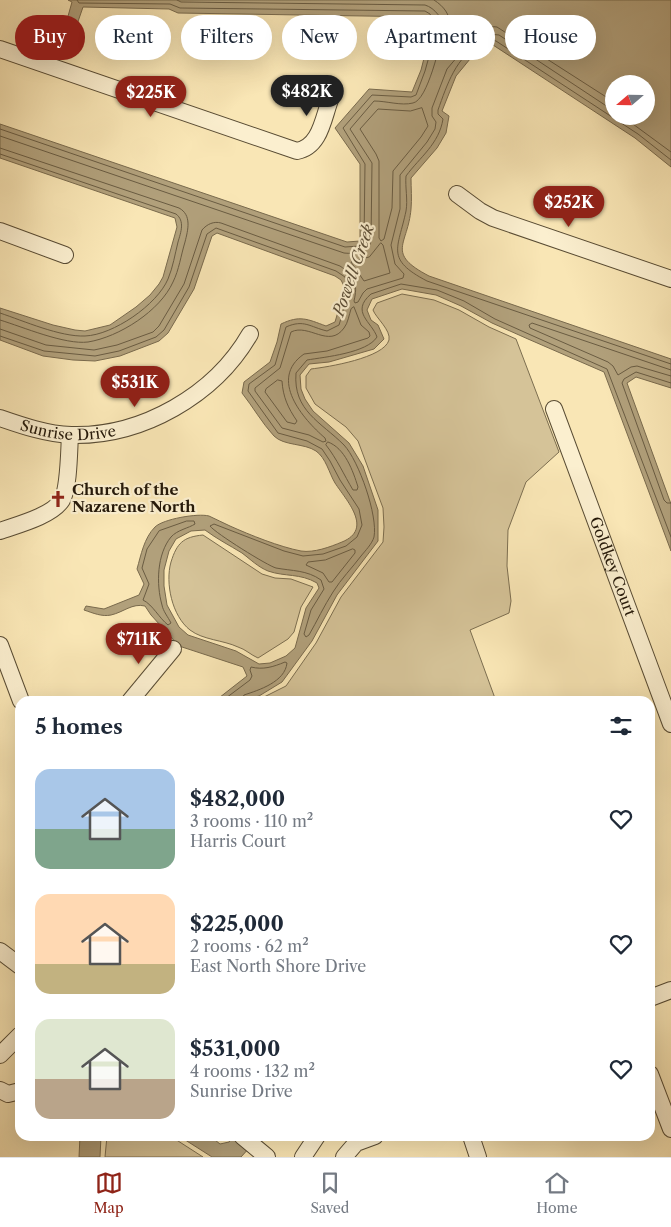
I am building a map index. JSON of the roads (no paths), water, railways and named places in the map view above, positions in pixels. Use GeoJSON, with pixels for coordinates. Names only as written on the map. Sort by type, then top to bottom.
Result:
{"type":"FeatureCollection","features":[{"type":"Feature","properties":{"kind":"street"},"geometry":{"type":"LineString","coordinates":[[0,50],[289,150],[305,150],[315,141],[330,100]]}},
{"type":"Feature","properties":{"kind":"street"},"geometry":{"type":"LineString","coordinates":[[457,194],[493,218],[671,279]]}},
{"type":"Feature","properties":{"kind":"street"},"geometry":{"type":"LineString","coordinates":[[0,231],[65,255]]}},
{"type":"Feature","properties":{"kind":"street","name":"Sunrise Drive"},"geometry":{"type":"LineString","coordinates":[[0,418],[20,425],[70,435],[118,430],[148,421],[176,408],[208,384],[238,353],[250,334]]}},
{"type":"Feature","properties":{"kind":"street","name":"Goldkey Court"},"geometry":{"type":"LineString","coordinates":[[554,409],[671,724]]}},
{"type":"Feature","properties":{"kind":"street"},"geometry":{"type":"LineString","coordinates":[[0,531],[42,515],[55,508],[62,499],[66,487],[70,435]]}},
{"type":"Feature","properties":{"kind":"street"},"geometry":{"type":"LineString","coordinates":[[0,645],[19,696]]}},
{"type":"Feature","properties":{"kind":"street"},"geometry":{"type":"LineString","coordinates":[[134,696],[173,649]]}},
{"type":"Feature","properties":{"kind":"street"},"geometry":{"type":"LineString","coordinates":[[0,951],[15,962]]}},
{"type":"Feature","properties":{"kind":"street"},"geometry":{"type":"LineString","coordinates":[[655,996],[671,990]]}},
{"type":"Feature","properties":{"kind":"street"},"geometry":{"type":"LineString","coordinates":[[0,1055],[15,1040]]}},
{"type":"Feature","properties":{"kind":"street"},"geometry":{"type":"LineString","coordinates":[[655,1087],[671,1130]]}},
{"type":"Feature","properties":{"kind":"street"},"geometry":{"type":"LineString","coordinates":[[0,1090],[8,1094],[15,1092]]}},
{"type":"Feature","properties":{"kind":"street"},"geometry":{"type":"LineString","coordinates":[[248,1141],[264,1154]]}},
{"type":"Feature","properties":{"kind":"street"},"geometry":{"type":"LineString","coordinates":[[303,1157],[314,1141]]}},
{"type":"Feature","properties":{"kind":"street"},"geometry":{"type":"LineString","coordinates":[[344,1157],[356,1144],[363,1141]]}},
{"type":"Feature","properties":{"kind":"street"},"geometry":{"type":"LineString","coordinates":[[473,1141],[478,1157]]}},
{"type":"Feature","properties":{"kind":"water"},"geometry":{"type":"Polygon","coordinates":[[[68,0],[671,0],[671,167],[635,138],[615,125],[655,125],[655,75],[605,75],[605,118],[516,60],[596,60],[596,15],[505,15],[505,53],[495,46],[495,15],[367,16],[178,13],[169,9],[83,7],[80,15],[68,15],[72,2],[68,0]]]}},
{"type":"Feature","properties":{"kind":"water","name":"Powell Creek"},"geometry":{"type":"Polygon","coordinates":[[[424,60],[469,60],[456,76],[442,111],[449,116],[446,133],[437,148],[411,178],[411,209],[402,247],[403,254],[407,261],[415,268],[429,276],[671,359],[671,388],[636,377],[627,383],[671,504],[671,551],[604,372],[492,323],[436,295],[402,289],[372,299],[367,310],[371,320],[378,325],[384,339],[374,349],[329,362],[309,364],[300,375],[301,389],[313,411],[349,443],[363,466],[378,510],[378,541],[337,595],[312,641],[282,682],[259,696],[221,696],[247,676],[243,667],[179,646],[145,606],[140,605],[108,615],[84,610],[86,606],[104,609],[139,595],[144,584],[137,569],[142,552],[151,531],[165,521],[197,515],[209,516],[256,537],[301,551],[322,549],[342,542],[356,530],[355,514],[319,454],[311,448],[283,441],[274,436],[242,393],[244,382],[270,362],[281,324],[299,319],[326,326],[335,322],[345,288],[341,280],[335,276],[217,233],[212,236],[194,289],[168,333],[159,341],[120,356],[95,361],[43,356],[0,340],[0,308],[75,330],[85,331],[110,325],[136,307],[159,284],[163,277],[177,227],[175,218],[0,158],[0,124],[347,242],[360,241],[360,164],[335,128],[369,89],[412,92],[424,60]],[[205,530],[191,531],[176,539],[169,551],[164,570],[167,605],[179,627],[188,635],[236,651],[259,664],[270,663],[286,656],[295,648],[306,608],[319,588],[317,583],[311,580],[274,573],[264,569],[205,530]]]}},
{"type":"Feature","properties":{"kind":"water"},"geometry":{"type":"Polygon","coordinates":[[[80,1141],[101,1141],[100,1157],[79,1157],[80,1141]]]}},
{"type":"Feature","properties":{"kind":"water"},"geometry":{"type":"Polygon","coordinates":[[[187,1141],[216,1141],[220,1144],[230,1141],[255,1141],[241,1157],[212,1157],[187,1141]]]}},
{"type":"Feature","properties":{"kind":"place","name":"Church of the Nazarene North"},"geometry":{"type":"Point","coordinates":[58,499]}}]}
